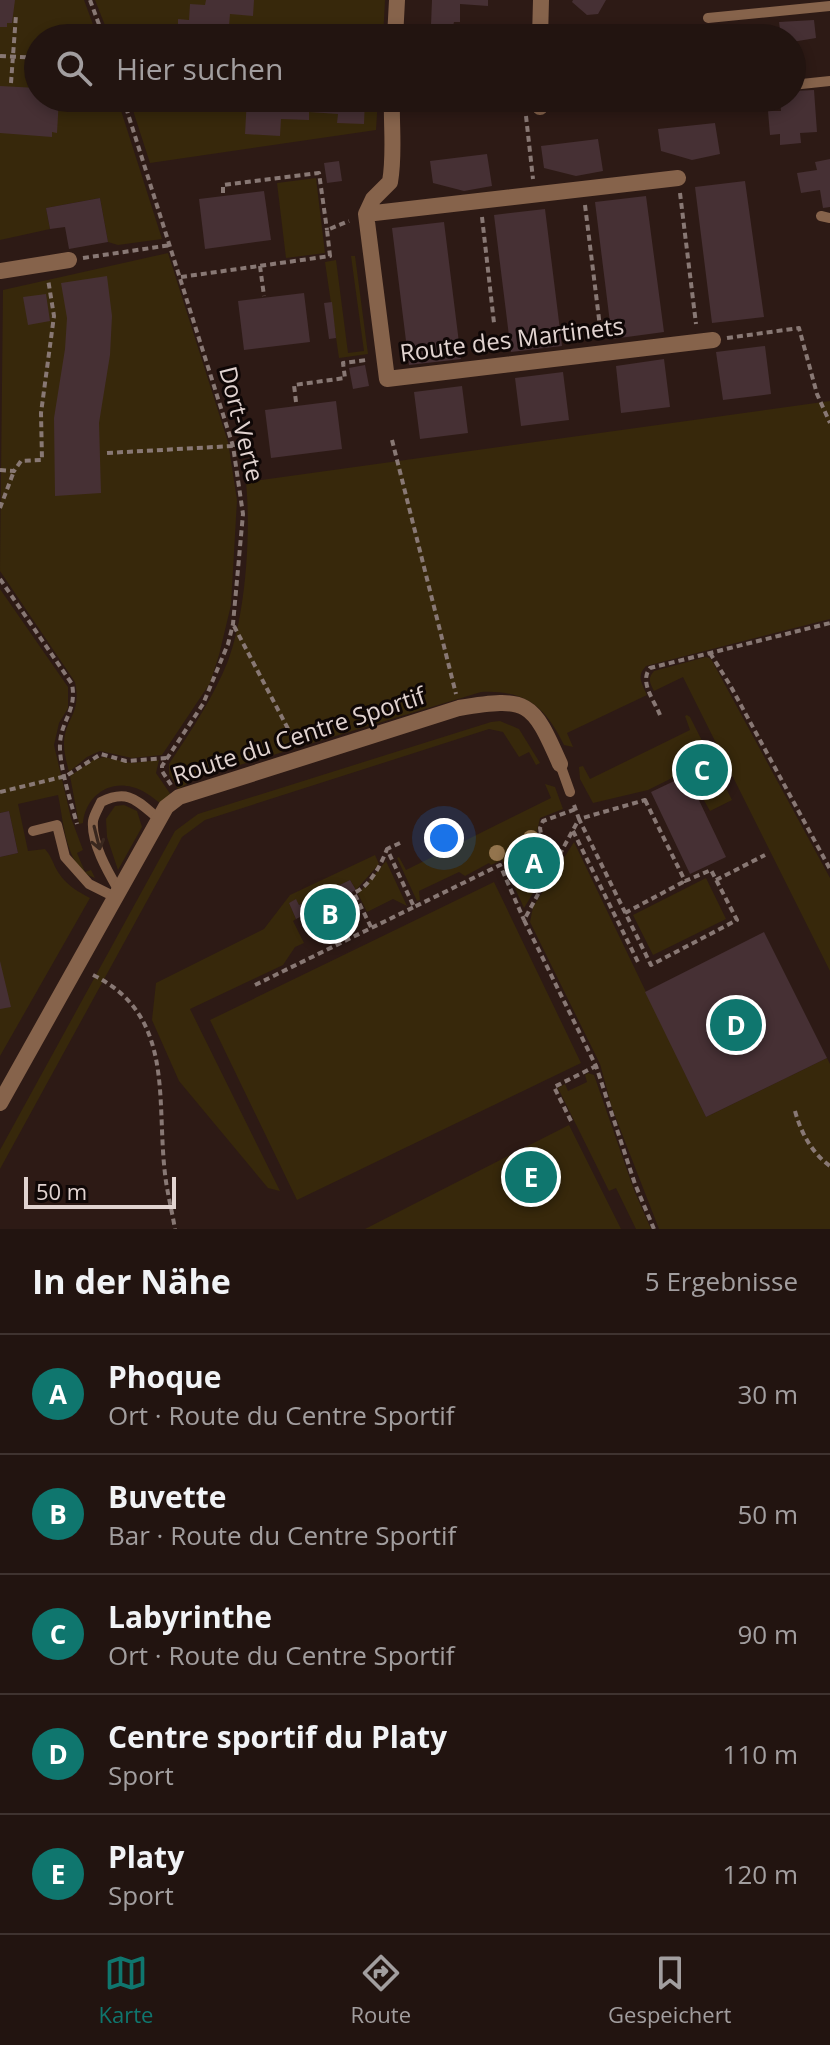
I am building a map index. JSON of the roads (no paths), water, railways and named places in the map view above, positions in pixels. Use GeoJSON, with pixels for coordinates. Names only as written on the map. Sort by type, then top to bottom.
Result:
{"type":"FeatureCollection","features":[{"type":"Feature","properties":{"kind":"street"},"geometry":{"type":"LineString","coordinates":[[396,24],[397,0]]}},
{"type":"Feature","properties":{"kind":"street"},"geometry":{"type":"LineString","coordinates":[[540,24],[541,0]]}},
{"type":"Feature","properties":{"kind":"street"},"geometry":{"type":"LineString","coordinates":[[366,214],[373,199],[390,182],[392,112]]}},
{"type":"Feature","properties":{"kind":"street"},"geometry":{"type":"LineString","coordinates":[[366,214],[678,178]]}},
{"type":"Feature","properties":{"kind":"street","name":"Route des Martinets"},"geometry":{"type":"LineString","coordinates":[[366,214],[387,379],[706,341]]}},
{"type":"Feature","properties":{"kind":"street"},"geometry":{"type":"LineString","coordinates":[[0,271],[69,260]]}},
{"type":"Feature","properties":{"kind":"street","name":"Route du Centre Sportif"},"geometry":{"type":"LineString","coordinates":[[0,1103],[166,807],[179,797],[459,708],[502,701],[522,705],[537,717],[560,764]]}},
{"type":"Feature","properties":{"kind":"lane"},"geometry":{"type":"LineString","coordinates":[[708,18],[830,6]]}},
{"type":"Feature","properties":{"kind":"lane"},"geometry":{"type":"LineString","coordinates":[[806,84],[830,81]]}},
{"type":"Feature","properties":{"kind":"lane"},"geometry":{"type":"LineString","coordinates":[[560,764],[570,792]]}},
{"type":"Feature","properties":{"kind":"lane"},"geometry":{"type":"LineString","coordinates":[[117,894],[96,839],[93,821],[101,802],[115,795],[132,797],[159,819]]}},
{"type":"Feature","properties":{"kind":"lane"},"geometry":{"type":"LineString","coordinates":[[33,831],[57,825],[65,857],[89,884],[117,894]]}},
{"type":"Feature","properties":{"kind":"place","name":"Labyrinthe"},"geometry":{"type":"Point","coordinates":[702,770]}},
{"type":"Feature","properties":{"kind":"place","name":"Phoque"},"geometry":{"type":"Point","coordinates":[534,863]}},
{"type":"Feature","properties":{"kind":"place","name":"Buvette"},"geometry":{"type":"Point","coordinates":[330,914]}},
{"type":"Feature","properties":{"kind":"place","name":"Centre sportif du Platy"},"geometry":{"type":"Point","coordinates":[736,1025]}},
{"type":"Feature","properties":{"kind":"place","name":"Platy"},"geometry":{"type":"Point","coordinates":[531,1177]}}]}
